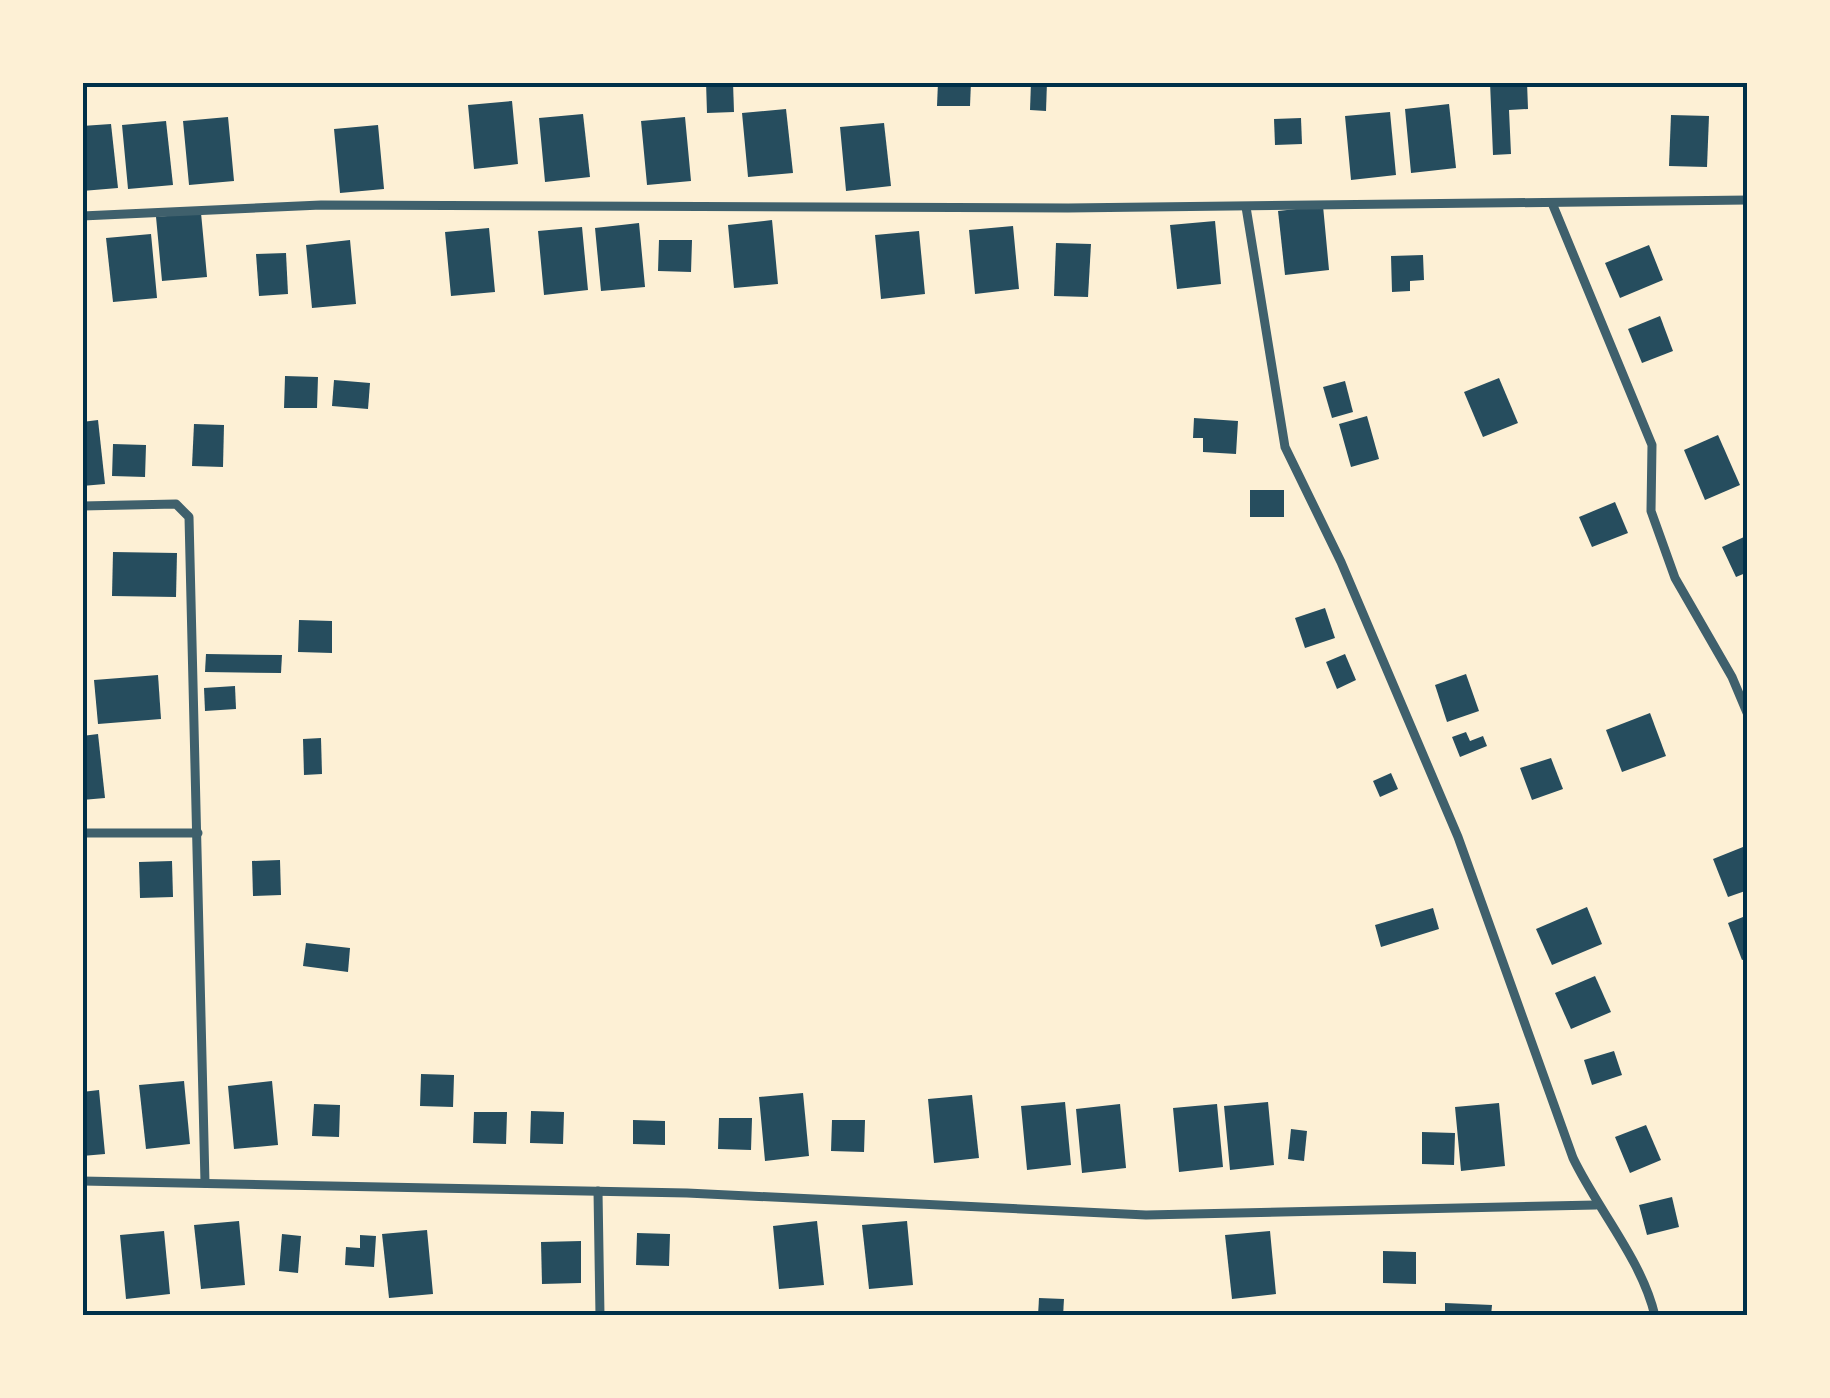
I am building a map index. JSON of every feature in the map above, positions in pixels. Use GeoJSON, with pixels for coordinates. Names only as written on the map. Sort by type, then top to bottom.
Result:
{"type":"FeatureCollection","features":[{"type":"Feature","properties":{"kind":"street"},"geometry":{"type":"LineString","coordinates":[[82,216],[320,205],[1246,206],[1748,200]]}},
{"type":"Feature","properties":{"kind":"street"},"geometry":{"type":"LineString","coordinates":[[1552,204],[1652,445],[1651,510],[1675,578],[1732,677],[1748,715]]}},
{"type":"Feature","properties":{"kind":"street"},"geometry":{"type":"LineString","coordinates":[[1246,206],[1285,447],[1341,562],[1458,837],[1566,1142],[1596,1205],[1648,1287],[1655,1316]]}},
{"type":"Feature","properties":{"kind":"street"},"geometry":{"type":"LineString","coordinates":[[82,506],[176,504],[189,516],[205,1183]]}},
{"type":"Feature","properties":{"kind":"street"},"geometry":{"type":"LineString","coordinates":[[82,833],[198,832]]}},
{"type":"Feature","properties":{"kind":"street"},"geometry":{"type":"LineString","coordinates":[[82,1180],[598,1191],[1146,1216],[1596,1205]]}},
{"type":"Feature","properties":{"kind":"street"},"geometry":{"type":"LineString","coordinates":[[598,1191],[600,1316]]}},
{"type":"Feature","properties":{"kind":"building"},"geometry":{"type":"Polygon","coordinates":[[[706,82],[733,82],[734,112],[707,113],[706,82]]]}},
{"type":"Feature","properties":{"kind":"building"},"geometry":{"type":"Polygon","coordinates":[[[938,82],[971,82],[970,106],[937,106],[938,82]]]}},
{"type":"Feature","properties":{"kind":"building"},"geometry":{"type":"Polygon","coordinates":[[[1031,82],[1047,82],[1046,111],[1030,110],[1031,82]]]}},
{"type":"Feature","properties":{"kind":"building"},"geometry":{"type":"Polygon","coordinates":[[[1490,82],[1527,82],[1528,109],[1509,110],[1511,154],[1493,155],[1490,82]]]}},
{"type":"Feature","properties":{"kind":"building"},"geometry":{"type":"Polygon","coordinates":[[[512,101],[518,164],[474,169],[468,105],[512,101]]]}},
{"type":"Feature","properties":{"kind":"building"},"geometry":{"type":"Polygon","coordinates":[[[1449,104],[1456,168],[1411,173],[1405,109],[1449,104]]]}},
{"type":"Feature","properties":{"kind":"building"},"geometry":{"type":"Polygon","coordinates":[[[786,109],[793,173],[748,177],[742,113],[786,109]]]}},
{"type":"Feature","properties":{"kind":"building"},"geometry":{"type":"Polygon","coordinates":[[[1390,112],[1396,175],[1351,180],[1345,116],[1390,112]]]}},
{"type":"Feature","properties":{"kind":"building"},"geometry":{"type":"Polygon","coordinates":[[[583,114],[590,177],[545,182],[539,118],[583,114]]]}},
{"type":"Feature","properties":{"kind":"building"},"geometry":{"type":"Polygon","coordinates":[[[1671,115],[1709,116],[1707,167],[1669,166],[1671,115]]]}},
{"type":"Feature","properties":{"kind":"building"},"geometry":{"type":"Polygon","coordinates":[[[228,117],[234,181],[189,185],[183,121],[228,117]]]}},
{"type":"Feature","properties":{"kind":"building"},"geometry":{"type":"Polygon","coordinates":[[[685,117],[691,181],[647,185],[641,121],[685,117]]]}},
{"type":"Feature","properties":{"kind":"building"},"geometry":{"type":"Polygon","coordinates":[[[1301,118],[1302,144],[1275,145],[1274,119],[1301,118]]]}},
{"type":"Feature","properties":{"kind":"building"},"geometry":{"type":"Polygon","coordinates":[[[166,121],[173,185],[128,189],[122,125],[166,121]]]}},
{"type":"Feature","properties":{"kind":"building"},"geometry":{"type":"Polygon","coordinates":[[[884,123],[891,186],[846,191],[840,127],[884,123]]]}},
{"type":"Feature","properties":{"kind":"building"},"geometry":{"type":"Polygon","coordinates":[[[111,124],[118,188],[82,191],[82,126],[111,124]]]}},
{"type":"Feature","properties":{"kind":"building"},"geometry":{"type":"Polygon","coordinates":[[[378,125],[384,189],[340,193],[334,129],[378,125]]]}},
{"type":"Feature","properties":{"kind":"building"},"geometry":{"type":"Polygon","coordinates":[[[1323,206],[1329,270],[1285,275],[1278,211],[1323,206]]]}},
{"type":"Feature","properties":{"kind":"building"},"geometry":{"type":"Polygon","coordinates":[[[201,213],[207,277],[162,281],[156,217],[201,213]]]}},
{"type":"Feature","properties":{"kind":"building"},"geometry":{"type":"Polygon","coordinates":[[[772,220],[778,284],[734,288],[728,225],[772,220]]]}},
{"type":"Feature","properties":{"kind":"building"},"geometry":{"type":"Polygon","coordinates":[[[1215,221],[1221,284],[1177,289],[1170,225],[1215,221]]]}},
{"type":"Feature","properties":{"kind":"building"},"geometry":{"type":"Polygon","coordinates":[[[639,223],[645,287],[601,291],[595,228],[639,223]]]}},
{"type":"Feature","properties":{"kind":"building"},"geometry":{"type":"Polygon","coordinates":[[[1013,226],[1019,289],[975,294],[969,230],[1013,226]]]}},
{"type":"Feature","properties":{"kind":"building"},"geometry":{"type":"Polygon","coordinates":[[[582,227],[588,290],[544,295],[538,231],[582,227]]]}},
{"type":"Feature","properties":{"kind":"building"},"geometry":{"type":"Polygon","coordinates":[[[489,228],[495,292],[451,296],[445,232],[489,228]]]}},
{"type":"Feature","properties":{"kind":"building"},"geometry":{"type":"Polygon","coordinates":[[[919,231],[925,294],[881,299],[875,235],[919,231]]]}},
{"type":"Feature","properties":{"kind":"building"},"geometry":{"type":"Polygon","coordinates":[[[151,234],[157,298],[113,302],[106,238],[151,234]]]}},
{"type":"Feature","properties":{"kind":"building"},"geometry":{"type":"Polygon","coordinates":[[[350,240],[356,304],[312,308],[306,245],[350,240]]]}},
{"type":"Feature","properties":{"kind":"building"},"geometry":{"type":"Polygon","coordinates":[[[659,240],[692,240],[691,272],[658,271],[659,240]]]}},
{"type":"Feature","properties":{"kind":"building"},"geometry":{"type":"Polygon","coordinates":[[[1056,243],[1091,244],[1088,297],[1054,296],[1056,243]]]}},
{"type":"Feature","properties":{"kind":"building"},"geometry":{"type":"Polygon","coordinates":[[[1649,245],[1663,280],[1620,298],[1605,263],[1649,245]]]}},
{"type":"Feature","properties":{"kind":"building"},"geometry":{"type":"Polygon","coordinates":[[[286,253],[288,294],[259,296],[256,254],[286,253]]]}},
{"type":"Feature","properties":{"kind":"building"},"geometry":{"type":"Polygon","coordinates":[[[1423,255],[1424,280],[1410,281],[1410,291],[1392,292],[1391,256],[1423,255]]]}},
{"type":"Feature","properties":{"kind":"building"},"geometry":{"type":"Polygon","coordinates":[[[1660,316],[1673,351],[1642,363],[1628,329],[1660,316]]]}},
{"type":"Feature","properties":{"kind":"building"},"geometry":{"type":"Polygon","coordinates":[[[285,376],[318,377],[317,408],[284,408],[285,376]]]}},
{"type":"Feature","properties":{"kind":"building"},"geometry":{"type":"Polygon","coordinates":[[[1499,378],[1518,423],[1483,437],[1464,392],[1499,378]]]}},
{"type":"Feature","properties":{"kind":"building"},"geometry":{"type":"Polygon","coordinates":[[[334,380],[370,383],[368,409],[332,406],[334,380]]]}},
{"type":"Feature","properties":{"kind":"building"},"geometry":{"type":"Polygon","coordinates":[[[1345,381],[1353,412],[1332,418],[1323,387],[1345,381]]]}},
{"type":"Feature","properties":{"kind":"building"},"geometry":{"type":"Polygon","coordinates":[[[1367,416],[1379,459],[1351,467],[1339,424],[1367,416]]]}},
{"type":"Feature","properties":{"kind":"building"},"geometry":{"type":"Polygon","coordinates":[[[1194,418],[1238,421],[1236,454],[1203,452],[1203,438],[1193,438],[1194,418]]]}},
{"type":"Feature","properties":{"kind":"building"},"geometry":{"type":"Polygon","coordinates":[[[98,420],[105,484],[82,486],[82,422],[98,420]]]}},
{"type":"Feature","properties":{"kind":"building"},"geometry":{"type":"Polygon","coordinates":[[[194,424],[224,425],[223,467],[192,466],[194,424]]]}},
{"type":"Feature","properties":{"kind":"building"},"geometry":{"type":"Polygon","coordinates":[[[1718,435],[1740,485],[1705,500],[1684,450],[1718,435]]]}},
{"type":"Feature","properties":{"kind":"building"},"geometry":{"type":"Polygon","coordinates":[[[113,444],[146,445],[145,477],[112,476],[113,444]]]}},
{"type":"Feature","properties":{"kind":"building"},"geometry":{"type":"Polygon","coordinates":[[[1250,490],[1284,490],[1284,517],[1250,517],[1250,490]]]}},
{"type":"Feature","properties":{"kind":"building"},"geometry":{"type":"Polygon","coordinates":[[[1615,502],[1628,533],[1592,547],[1579,517],[1615,502]]]}},
{"type":"Feature","properties":{"kind":"building"},"geometry":{"type":"Polygon","coordinates":[[[1744,537],[1748,572],[1736,577],[1722,547],[1744,537]]]}},
{"type":"Feature","properties":{"kind":"building"},"geometry":{"type":"Polygon","coordinates":[[[113,552],[177,553],[176,597],[112,596],[113,552]]]}},
{"type":"Feature","properties":{"kind":"building"},"geometry":{"type":"Polygon","coordinates":[[[1325,608],[1335,638],[1305,648],[1295,618],[1325,608]]]}},
{"type":"Feature","properties":{"kind":"building"},"geometry":{"type":"Polygon","coordinates":[[[299,620],[332,621],[332,653],[298,652],[299,620]]]}},
{"type":"Feature","properties":{"kind":"building"},"geometry":{"type":"Polygon","coordinates":[[[206,654],[282,655],[281,673],[205,672],[206,654]]]}},
{"type":"Feature","properties":{"kind":"building"},"geometry":{"type":"Polygon","coordinates":[[[1345,654],[1356,680],[1337,689],[1326,662],[1345,654]]]}},
{"type":"Feature","properties":{"kind":"building"},"geometry":{"type":"Polygon","coordinates":[[[1466,674],[1479,711],[1447,722],[1435,685],[1466,674]]]}},
{"type":"Feature","properties":{"kind":"building"},"geometry":{"type":"Polygon","coordinates":[[[158,675],[161,719],[98,724],[94,680],[158,675]]]}},
{"type":"Feature","properties":{"kind":"building"},"geometry":{"type":"Polygon","coordinates":[[[235,686],[236,709],[205,711],[204,688],[235,686]]]}},
{"type":"Feature","properties":{"kind":"building"},"geometry":{"type":"Polygon","coordinates":[[[1650,713],[1666,756],[1622,772],[1606,730],[1650,713]]]}},
{"type":"Feature","properties":{"kind":"building"},"geometry":{"type":"Polygon","coordinates":[[[1466,732],[1470,741],[1483,736],[1487,746],[1460,757],[1452,737],[1466,732]]]}},
{"type":"Feature","properties":{"kind":"building"},"geometry":{"type":"Polygon","coordinates":[[[98,734],[105,798],[82,800],[82,736],[98,734]]]}},
{"type":"Feature","properties":{"kind":"building"},"geometry":{"type":"Polygon","coordinates":[[[321,738],[322,774],[304,775],[303,739],[321,738]]]}},
{"type":"Feature","properties":{"kind":"building"},"geometry":{"type":"Polygon","coordinates":[[[1551,758],[1563,789],[1532,800],[1520,768],[1551,758]]]}},
{"type":"Feature","properties":{"kind":"building"},"geometry":{"type":"Polygon","coordinates":[[[1391,773],[1398,789],[1380,797],[1373,781],[1391,773]]]}},
{"type":"Feature","properties":{"kind":"building"},"geometry":{"type":"Polygon","coordinates":[[[1748,845],[1748,890],[1728,897],[1713,859],[1748,845]]]}},
{"type":"Feature","properties":{"kind":"building"},"geometry":{"type":"Polygon","coordinates":[[[280,860],[281,895],[253,896],[252,861],[280,860]]]}},
{"type":"Feature","properties":{"kind":"building"},"geometry":{"type":"Polygon","coordinates":[[[172,861],[173,897],[140,898],[139,862],[172,861]]]}},
{"type":"Feature","properties":{"kind":"building"},"geometry":{"type":"Polygon","coordinates":[[[1587,907],[1602,944],[1552,965],[1536,929],[1587,907]]]}},
{"type":"Feature","properties":{"kind":"building"},"geometry":{"type":"Polygon","coordinates":[[[1433,908],[1439,929],[1381,947],[1375,925],[1433,908]]]}},
{"type":"Feature","properties":{"kind":"building"},"geometry":{"type":"Polygon","coordinates":[[[1748,915],[1748,958],[1742,960],[1728,923],[1748,915]]]}},
{"type":"Feature","properties":{"kind":"building"},"geometry":{"type":"Polygon","coordinates":[[[306,943],[350,948],[348,972],[303,966],[306,943]]]}},
{"type":"Feature","properties":{"kind":"building"},"geometry":{"type":"Polygon","coordinates":[[[1595,976],[1611,1012],[1571,1029],[1555,993],[1595,976]]]}},
{"type":"Feature","properties":{"kind":"building"},"geometry":{"type":"Polygon","coordinates":[[[1614,1051],[1622,1075],[1592,1085],[1584,1060],[1614,1051]]]}},
{"type":"Feature","properties":{"kind":"building"},"geometry":{"type":"Polygon","coordinates":[[[421,1074],[454,1075],[453,1107],[420,1106],[421,1074]]]}},
{"type":"Feature","properties":{"kind":"building"},"geometry":{"type":"Polygon","coordinates":[[[184,1081],[190,1144],[146,1149],[139,1085],[184,1081]]]}},
{"type":"Feature","properties":{"kind":"building"},"geometry":{"type":"Polygon","coordinates":[[[272,1081],[278,1145],[234,1149],[228,1086],[272,1081]]]}},
{"type":"Feature","properties":{"kind":"building"},"geometry":{"type":"Polygon","coordinates":[[[99,1090],[105,1154],[82,1156],[82,1092],[99,1090]]]}},
{"type":"Feature","properties":{"kind":"building"},"geometry":{"type":"Polygon","coordinates":[[[803,1093],[809,1156],[765,1161],[759,1097],[803,1093]]]}},
{"type":"Feature","properties":{"kind":"building"},"geometry":{"type":"Polygon","coordinates":[[[972,1095],[979,1158],[934,1163],[928,1099],[972,1095]]]}},
{"type":"Feature","properties":{"kind":"building"},"geometry":{"type":"Polygon","coordinates":[[[1065,1102],[1071,1165],[1027,1170],[1021,1106],[1065,1102]]]}},
{"type":"Feature","properties":{"kind":"building"},"geometry":{"type":"Polygon","coordinates":[[[1268,1102],[1274,1165],[1230,1170],[1224,1106],[1268,1102]]]}},
{"type":"Feature","properties":{"kind":"building"},"geometry":{"type":"Polygon","coordinates":[[[1499,1103],[1505,1166],[1461,1171],[1455,1107],[1499,1103]]]}},
{"type":"Feature","properties":{"kind":"building"},"geometry":{"type":"Polygon","coordinates":[[[314,1104],[340,1105],[339,1137],[312,1136],[314,1104]]]}},
{"type":"Feature","properties":{"kind":"building"},"geometry":{"type":"Polygon","coordinates":[[[1120,1104],[1126,1168],[1082,1173],[1076,1109],[1120,1104]]]}},
{"type":"Feature","properties":{"kind":"building"},"geometry":{"type":"Polygon","coordinates":[[[1217,1104],[1223,1167],[1179,1172],[1173,1108],[1217,1104]]]}},
{"type":"Feature","properties":{"kind":"building"},"geometry":{"type":"Polygon","coordinates":[[[531,1111],[564,1112],[563,1144],[530,1143],[531,1111]]]}},
{"type":"Feature","properties":{"kind":"building"},"geometry":{"type":"Polygon","coordinates":[[[474,1112],[507,1112],[506,1144],[473,1143],[474,1112]]]}},
{"type":"Feature","properties":{"kind":"building"},"geometry":{"type":"Polygon","coordinates":[[[719,1118],[752,1118],[751,1150],[718,1149],[719,1118]]]}},
{"type":"Feature","properties":{"kind":"building"},"geometry":{"type":"Polygon","coordinates":[[[633,1120],[665,1121],[665,1145],[633,1144],[633,1120]]]}},
{"type":"Feature","properties":{"kind":"building"},"geometry":{"type":"Polygon","coordinates":[[[832,1120],[865,1120],[864,1152],[831,1151],[832,1120]]]}},
{"type":"Feature","properties":{"kind":"building"},"geometry":{"type":"Polygon","coordinates":[[[1646,1125],[1661,1160],[1630,1173],[1615,1137],[1646,1125]]]}},
{"type":"Feature","properties":{"kind":"building"},"geometry":{"type":"Polygon","coordinates":[[[1291,1129],[1307,1131],[1304,1161],[1288,1159],[1291,1129]]]}},
{"type":"Feature","properties":{"kind":"building"},"geometry":{"type":"Polygon","coordinates":[[[1422,1132],[1455,1133],[1454,1165],[1422,1164],[1422,1132]]]}},
{"type":"Feature","properties":{"kind":"building"},"geometry":{"type":"Polygon","coordinates":[[[1672,1197],[1679,1227],[1647,1235],[1639,1205],[1672,1197]]]}},
{"type":"Feature","properties":{"kind":"building"},"geometry":{"type":"Polygon","coordinates":[[[239,1221],[245,1285],[201,1289],[194,1225],[239,1221]]]}},
{"type":"Feature","properties":{"kind":"building"},"geometry":{"type":"Polygon","coordinates":[[[817,1221],[824,1285],[779,1289],[773,1226],[817,1221]]]}},
{"type":"Feature","properties":{"kind":"building"},"geometry":{"type":"Polygon","coordinates":[[[907,1221],[913,1285],[869,1289],[862,1225],[907,1221]]]}},
{"type":"Feature","properties":{"kind":"building"},"geometry":{"type":"Polygon","coordinates":[[[427,1230],[433,1294],[389,1298],[382,1234],[427,1230]]]}},
{"type":"Feature","properties":{"kind":"building"},"geometry":{"type":"Polygon","coordinates":[[[164,1231],[170,1294],[126,1299],[120,1235],[164,1231]]]}},
{"type":"Feature","properties":{"kind":"building"},"geometry":{"type":"Polygon","coordinates":[[[1270,1231],[1276,1294],[1232,1299],[1225,1235],[1270,1231]]]}},
{"type":"Feature","properties":{"kind":"building"},"geometry":{"type":"Polygon","coordinates":[[[637,1233],[670,1234],[669,1266],[636,1265],[637,1233]]]}},
{"type":"Feature","properties":{"kind":"building"},"geometry":{"type":"Polygon","coordinates":[[[282,1234],[301,1236],[298,1273],[279,1271],[282,1234]]]}},
{"type":"Feature","properties":{"kind":"building"},"geometry":{"type":"Polygon","coordinates":[[[360,1235],[376,1236],[374,1267],[345,1265],[346,1247],[360,1248],[360,1235]]]}},
{"type":"Feature","properties":{"kind":"building"},"geometry":{"type":"Polygon","coordinates":[[[581,1241],[581,1283],[542,1284],[541,1242],[581,1241]]]}},
{"type":"Feature","properties":{"kind":"building"},"geometry":{"type":"Polygon","coordinates":[[[1383,1251],[1416,1252],[1416,1284],[1383,1283],[1383,1251]]]}},
{"type":"Feature","properties":{"kind":"building"},"geometry":{"type":"Polygon","coordinates":[[[1039,1298],[1064,1299],[1063,1316],[1038,1316],[1039,1298]]]}},
{"type":"Feature","properties":{"kind":"building"},"geometry":{"type":"Polygon","coordinates":[[[1445,1303],[1492,1305],[1491,1316],[1445,1316],[1445,1303]]]}}]}
